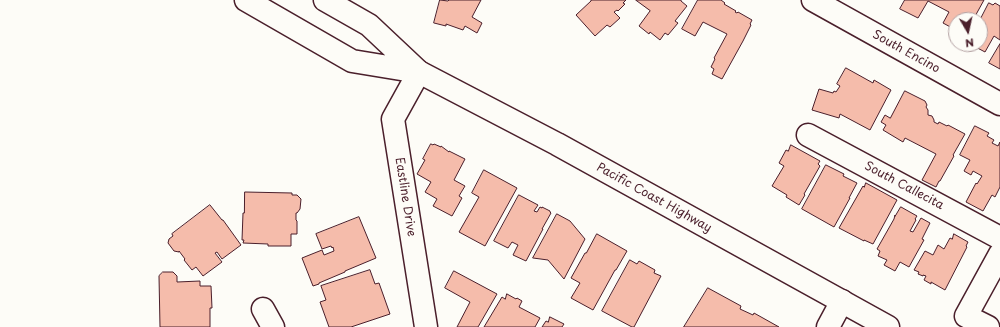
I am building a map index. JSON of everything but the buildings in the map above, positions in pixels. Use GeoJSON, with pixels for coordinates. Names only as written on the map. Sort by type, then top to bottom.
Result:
{"type":"FeatureCollection","features":[{"type":"Feature","properties":{"kind":"main road","name":"Pacific Coast Highway"},"geometry":{"type":"LineString","coordinates":[[246,0],[352,61],[419,72]]}},
{"type":"Feature","properties":{"kind":"main road","name":"Pacific Coast Highway"},"geometry":{"type":"LineString","coordinates":[[325,0],[369,25],[419,72],[557,144],[888,327]]}},
{"type":"Feature","properties":{"kind":"main road","name":"South Encino"},"geometry":{"type":"LineString","coordinates":[[813,0],[1000,104]]}},
{"type":"Feature","properties":{"kind":"main road","name":"Eastline Drive"},"geometry":{"type":"LineString","coordinates":[[419,72],[393,119],[426,327]]}},
{"type":"Feature","properties":{"kind":"main road","name":"South Callecita"},"geometry":{"type":"LineString","coordinates":[[808,135],[1000,238]]}},
{"type":"Feature","properties":{"kind":"main road"},"geometry":{"type":"LineString","coordinates":[[988,327],[966,316],[1000,254]]}},
{"type":"Feature","properties":{"kind":"main road"},"geometry":{"type":"LineString","coordinates":[[828,327],[842,301]]}}]}
